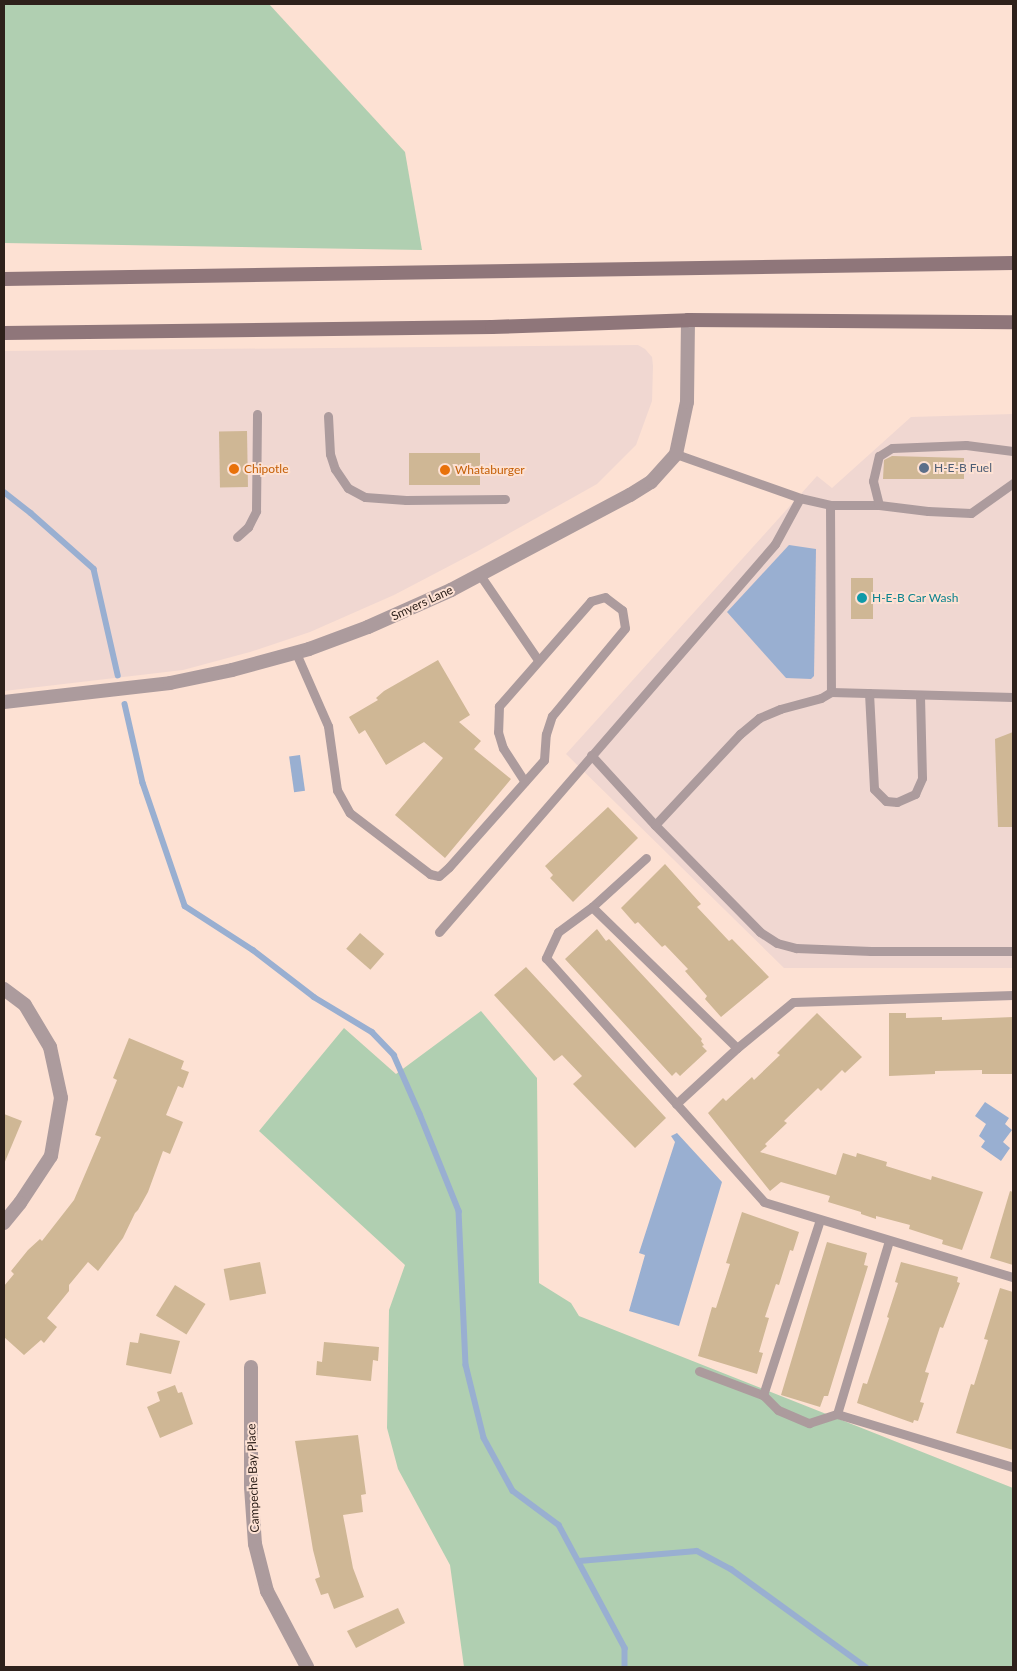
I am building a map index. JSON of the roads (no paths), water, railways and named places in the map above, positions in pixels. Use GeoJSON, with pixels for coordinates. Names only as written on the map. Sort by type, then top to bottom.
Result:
{"type":"FeatureCollection","features":[{"type":"Feature","properties":{"kind":"main road"},"geometry":{"type":"LineString","coordinates":[[4,279],[1013,263]]}},
{"type":"Feature","properties":{"kind":"main road"},"geometry":{"type":"LineString","coordinates":[[4,333],[483,327],[688,320],[1013,322]]}},
{"type":"Feature","properties":{"kind":"street","name":"Smyers Lane"},"geometry":{"type":"LineString","coordinates":[[4,702],[170,683],[241,668],[296,653],[368,627],[480,575],[630,495],[651,482],[676,454],[687,402],[688,320]]}},
{"type":"Feature","properties":{"kind":"street"},"geometry":{"type":"LineString","coordinates":[[4,989],[26,1005],[50,1047],[61,1098],[51,1156],[20,1203],[4,1223]]}},
{"type":"Feature","properties":{"kind":"street","name":"Campeche Bay Place"},"geometry":{"type":"LineString","coordinates":[[251,1367],[251,1487],[255,1544],[267,1591],[307,1667]]}},
{"type":"Feature","properties":{"kind":"lane"},"geometry":{"type":"LineString","coordinates":[[237,537],[248,527],[256,512],[257,414]]}},
{"type":"Feature","properties":{"kind":"lane"},"geometry":{"type":"LineString","coordinates":[[328,416],[330,454],[335,469],[348,488],[365,497],[406,500],[505,499]]}},
{"type":"Feature","properties":{"kind":"lane"},"geometry":{"type":"LineString","coordinates":[[879,505],[873,481],[879,456],[892,448],[966,445],[1013,451]]}},
{"type":"Feature","properties":{"kind":"lane"},"geometry":{"type":"LineString","coordinates":[[676,454],[800,498],[830,505],[879,505],[928,511],[972,513],[1013,483]]}},
{"type":"Feature","properties":{"kind":"lane"},"geometry":{"type":"LineString","coordinates":[[438,932],[774,544],[800,498]]}},
{"type":"Feature","properties":{"kind":"lane"},"geometry":{"type":"LineString","coordinates":[[830,505],[831,692]]}},
{"type":"Feature","properties":{"kind":"lane"},"geometry":{"type":"LineString","coordinates":[[480,575],[538,660]]}},
{"type":"Feature","properties":{"kind":"lane"},"geometry":{"type":"LineString","coordinates":[[296,653],[328,726],[337,790],[350,813],[430,874],[439,876],[525,782],[544,760],[546,734],[552,716],[626,628],[622,610],[605,597],[591,601],[499,706],[498,732],[503,748],[525,782]]}},
{"type":"Feature","properties":{"kind":"lane"},"geometry":{"type":"LineString","coordinates":[[655,825],[740,734],[759,718],[770,712],[821,698],[831,692],[1013,697]]}},
{"type":"Feature","properties":{"kind":"lane"},"geometry":{"type":"LineString","coordinates":[[869,693],[874,789],[886,801],[897,802],[914,794],[922,778],[920,695]]}},
{"type":"Feature","properties":{"kind":"lane"},"geometry":{"type":"LineString","coordinates":[[591,756],[655,825],[760,932],[777,943],[796,948],[872,951],[1013,951]]}},
{"type":"Feature","properties":{"kind":"lane"},"geometry":{"type":"LineString","coordinates":[[646,858],[592,907],[558,932],[546,958],[764,1202],[1013,1277]]}},
{"type":"Feature","properties":{"kind":"lane"},"geometry":{"type":"LineString","coordinates":[[592,907],[737,1048]]}},
{"type":"Feature","properties":{"kind":"lane"},"geometry":{"type":"LineString","coordinates":[[676,1104],[737,1048],[793,1002],[1013,996]]}},
{"type":"Feature","properties":{"kind":"lane"},"geometry":{"type":"LineString","coordinates":[[763,1395],[820,1220]]}},
{"type":"Feature","properties":{"kind":"lane"},"geometry":{"type":"LineString","coordinates":[[837,1414],[889,1241]]}},
{"type":"Feature","properties":{"kind":"lane"},"geometry":{"type":"LineString","coordinates":[[699,1371],[763,1395],[778,1410],[809,1422],[837,1414],[1013,1467]]}},
{"type":"Feature","properties":{"kind":"water"},"geometry":{"type":"Polygon","coordinates":[[[789,545],[816,549],[814,676],[811,679],[786,678],[727,612],[789,545]]]}},
{"type":"Feature","properties":{"kind":"water"},"geometry":{"type":"Polygon","coordinates":[[[300,755],[305,791],[294,792],[289,757],[300,755]]]}},
{"type":"Feature","properties":{"kind":"water"},"geometry":{"type":"Polygon","coordinates":[[[985,1102],[1009,1118],[1005,1124],[1012,1130],[1003,1142],[1010,1148],[1001,1161],[981,1147],[985,1141],[979,1136],[986,1124],[975,1116],[985,1102]]]}},
{"type":"Feature","properties":{"kind":"water"},"geometry":{"type":"Polygon","coordinates":[[[677,1133],[722,1182],[679,1326],[629,1311],[645,1255],[639,1253],[675,1142],[671,1136],[677,1133]]]}},
{"type":"Feature","properties":{"kind":"waterway"},"geometry":{"type":"LineString","coordinates":[[4,492],[31,513],[94,569],[118,675]]}},
{"type":"Feature","properties":{"kind":"waterway"},"geometry":{"type":"LineString","coordinates":[[125,704],[143,783],[185,906],[253,950],[314,997],[372,1032],[394,1055],[459,1211],[466,1365],[484,1438],[513,1491],[559,1525],[625,1648],[625,1667]]}},
{"type":"Feature","properties":{"kind":"waterway"},"geometry":{"type":"LineString","coordinates":[[579,1561],[697,1551],[731,1569],[866,1667]]}},
{"type":"Feature","properties":{"kind":"place","name":"H-E-B Fuel"},"geometry":{"type":"Point","coordinates":[924,468]}},
{"type":"Feature","properties":{"kind":"place","name":"Chipotle"},"geometry":{"type":"Point","coordinates":[234,469]}},
{"type":"Feature","properties":{"kind":"place","name":"Whataburger"},"geometry":{"type":"Point","coordinates":[445,470]}},
{"type":"Feature","properties":{"kind":"place","name":"H-E-B Car Wash"},"geometry":{"type":"Point","coordinates":[862,598]}}]}
